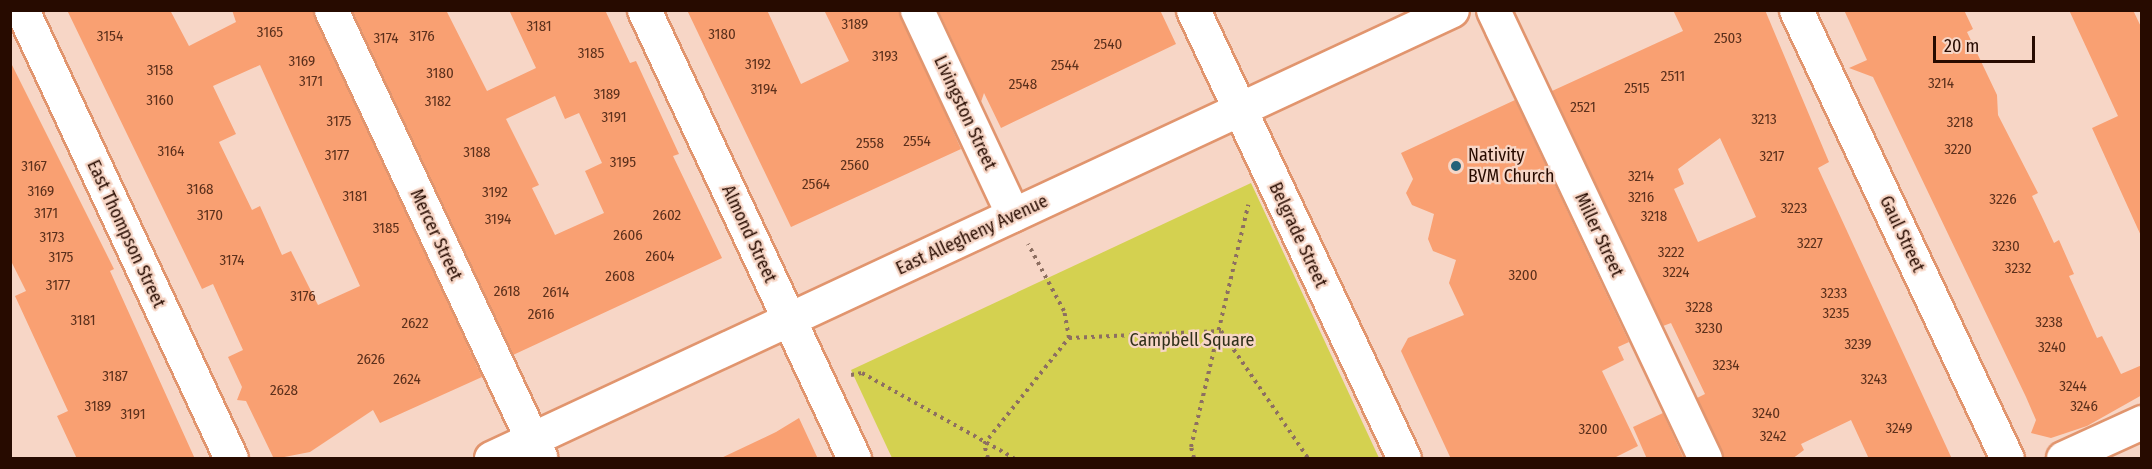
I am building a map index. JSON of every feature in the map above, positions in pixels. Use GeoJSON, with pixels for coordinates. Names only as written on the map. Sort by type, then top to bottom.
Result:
{"type":"FeatureCollection","features":[{"type":"Feature","properties":{"kind":"street","name":"East Thompson Street"},"geometry":{"type":"LineString","coordinates":[[22,10],[231,459]]}},
{"type":"Feature","properties":{"kind":"street","name":"Mercer Street"},"geometry":{"type":"LineString","coordinates":[[331,10],[537,449]]}},
{"type":"Feature","properties":{"kind":"street","name":"Almond Street"},"geometry":{"type":"LineString","coordinates":[[644,10],[854,459]]}},
{"type":"Feature","properties":{"kind":"street","name":"Livingston Street"},"geometry":{"type":"LineString","coordinates":[[917,10],[1013,215]]}},
{"type":"Feature","properties":{"kind":"street","name":"Belgrade Street"},"geometry":{"type":"LineString","coordinates":[[1193,10],[1404,459]]}},
{"type":"Feature","properties":{"kind":"street","name":"East Allegheny Avenue"},"geometry":{"type":"LineString","coordinates":[[490,459],[537,449],[790,321],[1240,110],[1405,21],[1452,10]]}},
{"type":"Feature","properties":{"kind":"street","name":"Miller Street"},"geometry":{"type":"LineString","coordinates":[[1493,10],[1705,459]]}},
{"type":"Feature","properties":{"kind":"street","name":"Gaul Street"},"geometry":{"type":"LineString","coordinates":[[1796,10],[2007,459]]}},
{"type":"Feature","properties":{"kind":"street"},"geometry":{"type":"LineString","coordinates":[[2063,459],[2142,422]]}},
{"type":"Feature","properties":{"kind":"path"},"geometry":{"type":"LineString","coordinates":[[1194,459],[1191,447],[1221,331],[1250,196]]}},
{"type":"Feature","properties":{"kind":"path"},"geometry":{"type":"LineString","coordinates":[[1013,215],[1064,311],[1069,338]]}},
{"type":"Feature","properties":{"kind":"path"},"geometry":{"type":"LineString","coordinates":[[984,444],[1069,338],[1221,331]]}},
{"type":"Feature","properties":{"kind":"path"},"geometry":{"type":"LineString","coordinates":[[1221,331],[1308,459]]}},
{"type":"Feature","properties":{"kind":"path"},"geometry":{"type":"LineString","coordinates":[[817,380],[862,373],[1014,459]]}},
{"type":"Feature","properties":{"kind":"path"},"geometry":{"type":"LineString","coordinates":[[984,444],[988,459]]}},
{"type":"Feature","properties":{"kind":"green space","name":"Campbell Square"},"geometry":{"type":"Polygon","coordinates":[[[1251,183],[1379,458],[892,458],[851,370],[1251,183]]]}},
{"type":"Feature","properties":{"kind":"building"},"geometry":{"type":"Polygon","coordinates":[[[67,10],[170,10],[189,46],[236,22],[232,10],[313,10],[482,377],[380,423],[373,410],[310,452],[274,459],[246,401],[237,400],[242,387],[228,357],[243,350],[213,284],[202,289],[67,10]],[[260,65],[213,86],[236,134],[219,142],[252,210],[260,206],[282,255],[291,251],[318,305],[360,286],[260,65]]]}},
{"type":"Feature","properties":{"kind":"building"},"geometry":{"type":"Polygon","coordinates":[[[352,10],[446,10],[487,91],[536,68],[509,10],[605,10],[630,63],[636,61],[679,154],[673,156],[722,258],[513,355],[352,10]],[[555,96],[506,119],[539,185],[532,188],[555,235],[604,213],[585,171],[602,163],[579,113],[565,119],[555,96]]]}},
{"type":"Feature","properties":{"kind":"building"},"geometry":{"type":"Polygon","coordinates":[[[687,10],[767,10],[801,84],[849,61],[824,10],[899,10],[961,149],[791,227],[687,10]]]}},
{"type":"Feature","properties":{"kind":"building"},"geometry":{"type":"Polygon","coordinates":[[[938,10],[1160,10],[1176,44],[1001,128],[984,93],[981,102],[938,10]]]}},
{"type":"Feature","properties":{"kind":"building"},"geometry":{"type":"Polygon","coordinates":[[[1673,10],[1765,10],[1829,162],[1818,168],[1952,459],[1869,459],[1851,420],[1801,444],[1804,450],[1792,459],[1724,459],[1697,398],[1705,394],[1671,323],[1663,326],[1552,91],[1683,31],[1673,10]],[[1720,138],[1678,169],[1684,184],[1674,189],[1698,242],[1756,217],[1720,138]]]}},
{"type":"Feature","properties":{"kind":"building"},"geometry":{"type":"Polygon","coordinates":[[[1844,10],[1964,10],[1973,29],[1967,32],[1997,95],[1998,115],[2038,193],[2032,196],[2054,243],[2059,240],[2074,274],[2069,276],[2097,338],[2102,336],[2121,374],[2142,365],[2142,395],[2087,426],[2051,438],[2031,433],[2036,420],[2026,397],[1873,77],[1849,68],[1867,60],[1844,10]]]}},
{"type":"Feature","properties":{"kind":"building"},"geometry":{"type":"Polygon","coordinates":[[[2069,10],[2133,10],[2142,29],[2142,238],[2092,128],[2118,116],[2069,10]]]}},
{"type":"Feature","properties":{"kind":"building"},"geometry":{"type":"Polygon","coordinates":[[[10,61],[114,269],[110,271],[195,459],[77,459],[57,416],[68,411],[15,296],[26,291],[10,259],[10,61]]]}},
{"type":"Feature","properties":{"kind":"building"},"geometry":{"type":"Polygon","coordinates":[[[1515,100],[1629,342],[1618,347],[1624,360],[1602,371],[1638,446],[1612,459],[1451,459],[1401,351],[1408,338],[1464,315],[1449,283],[1456,260],[1433,251],[1428,239],[1434,214],[1412,205],[1406,193],[1413,179],[1401,153],[1515,100]]]}},
{"type":"Feature","properties":{"kind":"building"},"geometry":{"type":"Polygon","coordinates":[[[1663,413],[1684,459],[1647,459],[1633,427],[1663,413]]]}},
{"type":"Feature","properties":{"kind":"building"},"geometry":{"type":"Polygon","coordinates":[[[799,418],[818,459],[719,459],[776,432],[799,418]]]}},
{"type":"Feature","properties":{"kind":"place","name":"Nativity BVM Church"},"geometry":{"type":"Point","coordinates":[1456,166]}}]}
